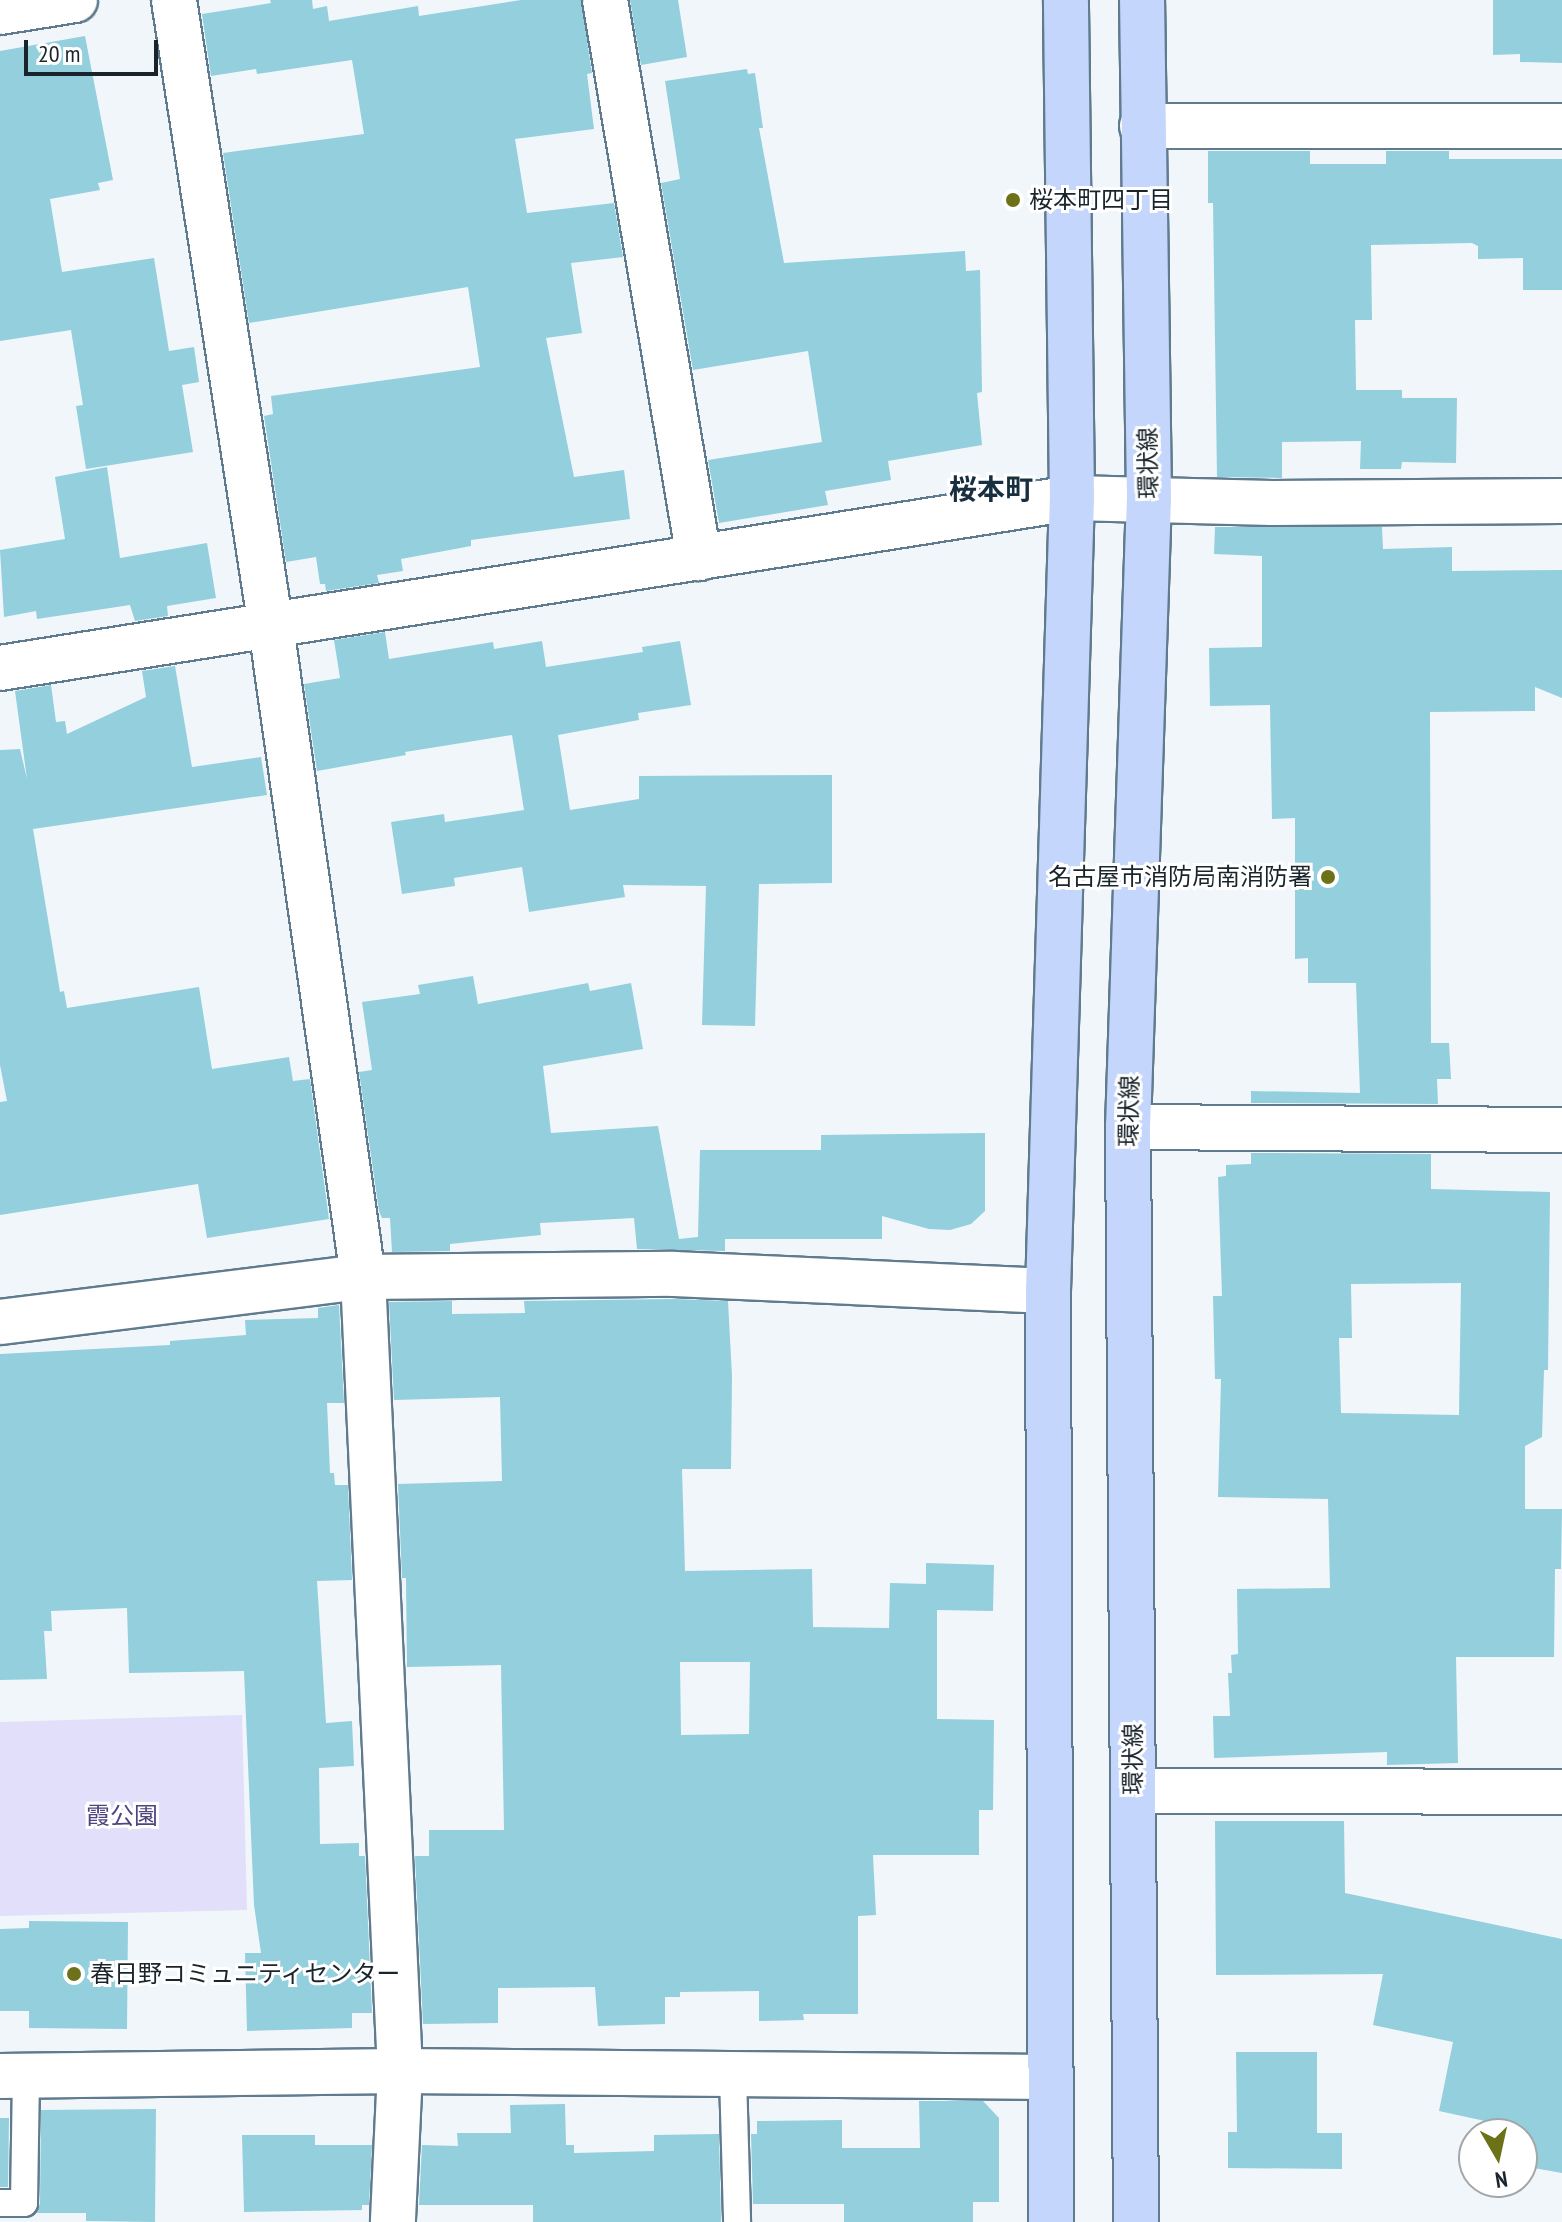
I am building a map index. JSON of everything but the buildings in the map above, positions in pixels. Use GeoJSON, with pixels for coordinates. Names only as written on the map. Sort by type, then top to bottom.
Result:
{"type":"FeatureCollection","features":[{"type":"Feature","properties":{"kind":"main road"},"geometry":{"type":"LineString","coordinates":[[1051,2222],[1048,1291],[1072,498],[1066,0]]}},
{"type":"Feature","properties":{"kind":"main road","name":"環状線"},"geometry":{"type":"LineString","coordinates":[[1136,2222],[1128,1127],[1149,498],[1142,0]]}},
{"type":"Feature","properties":{"kind":"street"},"geometry":{"type":"LineString","coordinates":[[0,12],[75,0]]}},
{"type":"Feature","properties":{"kind":"street"},"geometry":{"type":"LineString","coordinates":[[174,0],[271,627],[363,1277],[400,2071],[393,2222]]}},
{"type":"Feature","properties":{"kind":"street"},"geometry":{"type":"LineString","coordinates":[[605,0],[699,558]]}},
{"type":"Feature","properties":{"kind":"street"},"geometry":{"type":"LineString","coordinates":[[1142,126],[1562,126]]}},
{"type":"Feature","properties":{"kind":"street"},"geometry":{"type":"LineString","coordinates":[[0,668],[1072,498],[1272,503],[1562,501]]}},
{"type":"Feature","properties":{"kind":"street"},"geometry":{"type":"LineString","coordinates":[[1128,1127],[1562,1130]]}},
{"type":"Feature","properties":{"kind":"street"},"geometry":{"type":"LineString","coordinates":[[0,1322],[363,1277],[674,1274],[1048,1291]]}},
{"type":"Feature","properties":{"kind":"street"},"geometry":{"type":"LineString","coordinates":[[1133,1791],[1562,1792]]}},
{"type":"Feature","properties":{"kind":"street"},"geometry":{"type":"LineString","coordinates":[[13,2076],[400,2071],[1049,2077]]}},
{"type":"Feature","properties":{"kind":"lane"},"geometry":{"type":"LineString","coordinates":[[733,2075],[737,2222]]}},
{"type":"Feature","properties":{"kind":"lane"},"geometry":{"type":"LineString","coordinates":[[0,2203],[24,2203],[13,2076]]}},
{"type":"Feature","properties":{"kind":"green space","name":"霞公園"},"geometry":{"type":"Polygon","coordinates":[[[242,1715],[247,1910],[0,1916],[0,1722],[242,1715]]]}},
{"type":"Feature","properties":{"kind":"place","name":"桜本町四丁目"},"geometry":{"type":"Point","coordinates":[1013,200]}},
{"type":"Feature","properties":{"kind":"place","name":"名古屋市消防局南消防署"},"geometry":{"type":"Point","coordinates":[1328,877]}},
{"type":"Feature","properties":{"kind":"place","name":"春日野コミュニティセンター"},"geometry":{"type":"Point","coordinates":[74,1974]}},
{"type":"Feature","properties":{"kind":"district","name":"桜本町"},"geometry":{"type":"Point","coordinates":[991,489]}}]}
